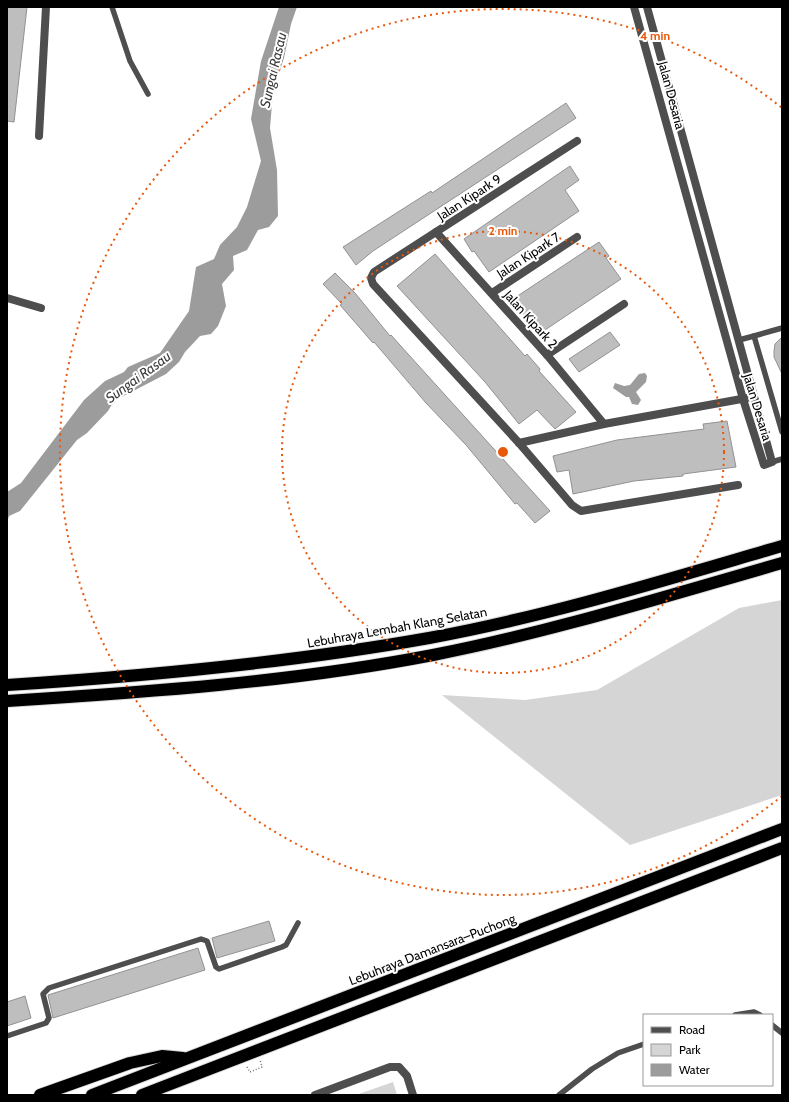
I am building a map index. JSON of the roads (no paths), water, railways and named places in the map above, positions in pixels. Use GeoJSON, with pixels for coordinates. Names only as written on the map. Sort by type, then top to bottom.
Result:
{"type":"FeatureCollection","features":[{"type":"Feature","properties":{"kind":"highway","name":"Lebuhraya Lembah Klang Selatan"},"geometry":{"type":"LineString","coordinates":[[7,685],[201,670],[331,654],[430,638],[568,608],[782,546]]}},
{"type":"Feature","properties":{"kind":"highway"},"geometry":{"type":"LineString","coordinates":[[7,701],[204,686],[342,670],[434,655],[570,623],[782,563]]}},
{"type":"Feature","properties":{"kind":"highway","name":"Lebuhraya Damansara–Puchong"},"geometry":{"type":"LineString","coordinates":[[92,1095],[782,829]]}},
{"type":"Feature","properties":{"kind":"highway"},"geometry":{"type":"LineString","coordinates":[[142,1095],[782,848]]}},
{"type":"Feature","properties":{"kind":"highway"},"geometry":{"type":"LineString","coordinates":[[40,1095],[130,1063],[162,1056],[186,1058]]}},
{"type":"Feature","properties":{"kind":"street"},"geometry":{"type":"LineString","coordinates":[[39,136],[46,7]]}},
{"type":"Feature","properties":{"kind":"street","name":"Jalan Desaria"},"geometry":{"type":"LineString","coordinates":[[634,7],[743,399],[764,465],[772,462],[740,340],[646,7]]}},
{"type":"Feature","properties":{"kind":"street","name":"Jalan Kipark 9"},"geometry":{"type":"LineString","coordinates":[[519,443],[373,284],[371,278],[374,272],[577,141]]}},
{"type":"Feature","properties":{"kind":"street","name":"Jalan Kipark 2"},"geometry":{"type":"LineString","coordinates":[[436,232],[547,355],[604,424]]}},
{"type":"Feature","properties":{"kind":"street","name":"Jalan Kipark 7"},"geometry":{"type":"LineString","coordinates":[[492,293],[577,237]]}},
{"type":"Feature","properties":{"kind":"street"},"geometry":{"type":"LineString","coordinates":[[7,298],[41,308]]}},
{"type":"Feature","properties":{"kind":"street"},"geometry":{"type":"LineString","coordinates":[[547,355],[624,304]]}},
{"type":"Feature","properties":{"kind":"street"},"geometry":{"type":"LineString","coordinates":[[738,484],[580,511],[572,505],[519,443],[604,424],[754,396]]}},
{"type":"Feature","properties":{"kind":"street"},"geometry":{"type":"LineString","coordinates":[[315,1095],[390,1067],[399,1067],[403,1071],[414,1095]]}},
{"type":"Feature","properties":{"kind":"lane"},"geometry":{"type":"LineString","coordinates":[[112,7],[130,61],[148,94]]}},
{"type":"Feature","properties":{"kind":"lane"},"geometry":{"type":"LineString","coordinates":[[740,340],[782,328]]}},
{"type":"Feature","properties":{"kind":"lane"},"geometry":{"type":"LineString","coordinates":[[754,336],[782,432]]}},
{"type":"Feature","properties":{"kind":"lane"},"geometry":{"type":"LineString","coordinates":[[772,462],[782,459]]}},
{"type":"Feature","properties":{"kind":"lane"},"geometry":{"type":"LineString","coordinates":[[7,1036],[46,1023],[49,1018],[42,994],[48,988],[201,939],[207,941],[216,967],[219,969],[282,948],[286,945],[298,923]]}},
{"type":"Feature","properties":{"kind":"lane"},"geometry":{"type":"LineString","coordinates":[[741,1014],[754,1012],[758,1014]]}},
{"type":"Feature","properties":{"kind":"lane"},"geometry":{"type":"LineString","coordinates":[[773,1026],[782,1033]]}},
{"type":"Feature","properties":{"kind":"lane"},"geometry":{"type":"LineString","coordinates":[[559,1095],[592,1069],[618,1053],[643,1044]]}},
{"type":"Feature","properties":{"kind":"water","name":"Sungai Rasau"},"geometry":{"type":"Polygon","coordinates":[[[279,7],[297,7],[291,24],[284,58],[273,91],[270,128],[277,170],[278,216],[269,227],[258,230],[247,250],[233,256],[234,270],[222,284],[226,306],[218,326],[211,334],[200,336],[185,352],[179,362],[166,374],[114,401],[108,411],[87,433],[77,440],[20,511],[9,516],[7,522],[7,492],[21,483],[84,400],[105,381],[124,372],[128,367],[160,353],[189,311],[196,267],[214,259],[220,245],[237,227],[247,207],[261,161],[251,119],[261,61],[279,7]]]}},
{"type":"Feature","properties":{"kind":"water"},"geometry":{"type":"Polygon","coordinates":[[[645,373],[647,376],[646,382],[636,392],[641,400],[638,405],[632,404],[629,397],[626,397],[613,388],[615,383],[624,386],[630,385],[639,374],[645,373]]]}}]}
